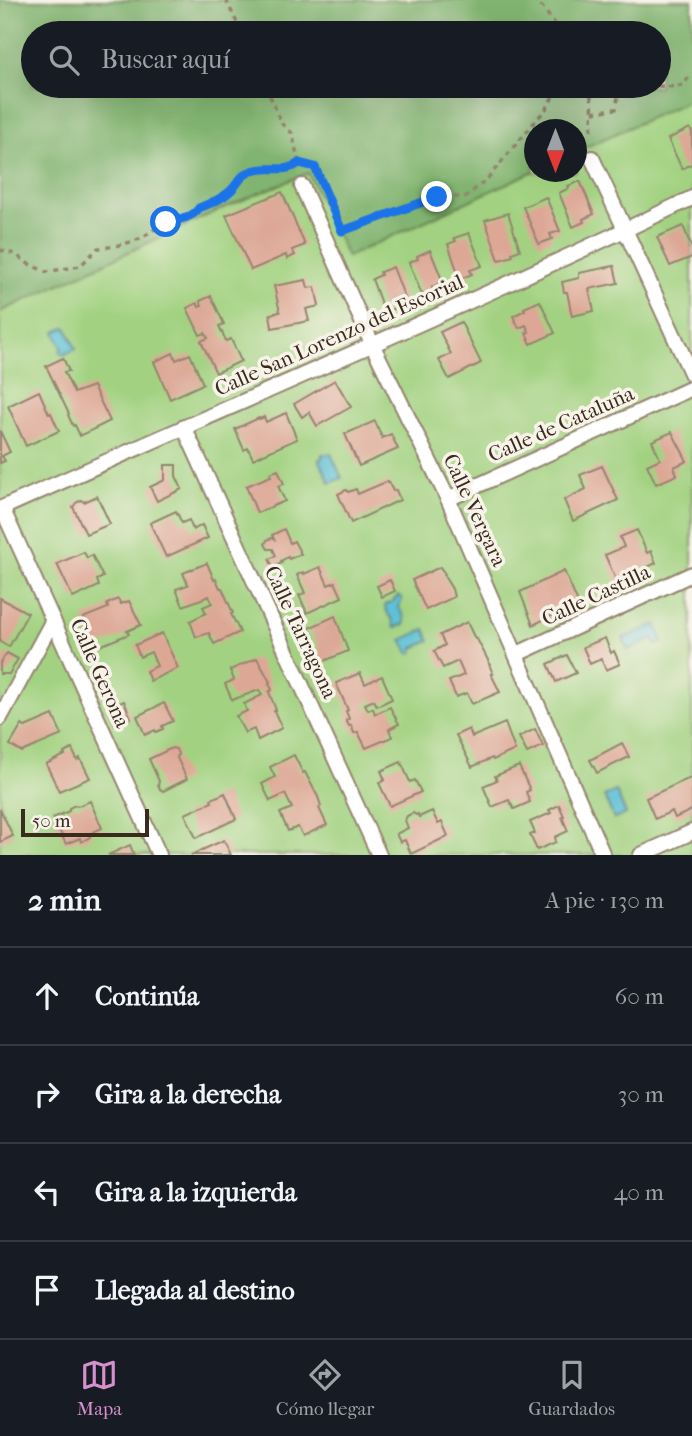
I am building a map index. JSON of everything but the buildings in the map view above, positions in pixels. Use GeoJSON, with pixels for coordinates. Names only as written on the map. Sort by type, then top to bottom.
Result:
{"type":"FeatureCollection","features":[{"type":"Feature","properties":{"kind":"street"},"geometry":{"type":"LineString","coordinates":[[592,158],[692,375]]}},
{"type":"Feature","properties":{"kind":"street","name":"Calle Vergara"},"geometry":{"type":"LineString","coordinates":[[302,186],[372,344],[447,499],[517,654],[601,854]]}},
{"type":"Feature","properties":{"kind":"street","name":"Calle San Lorenzo del Escorial"},"geometry":{"type":"LineString","coordinates":[[2,508],[692,198]]}},
{"type":"Feature","properties":{"kind":"street","name":"Calle de Cataluña"},"geometry":{"type":"LineString","coordinates":[[447,499],[692,388]]}},
{"type":"Feature","properties":{"kind":"street","name":"Calle Tarragona"},"geometry":{"type":"LineString","coordinates":[[184,427],[379,855]]}},
{"type":"Feature","properties":{"kind":"street","name":"Calle Gerona"},"geometry":{"type":"LineString","coordinates":[[2,508],[159,855]]}},
{"type":"Feature","properties":{"kind":"street","name":"Calle Castilla"},"geometry":{"type":"LineString","coordinates":[[517,654],[692,574]]}},
{"type":"Feature","properties":{"kind":"street"},"geometry":{"type":"LineString","coordinates":[[0,718],[54,620]]}},
{"type":"Feature","properties":{"kind":"street"},"geometry":{"type":"LineString","coordinates":[[641,855],[692,832]]}},
{"type":"Feature","properties":{"kind":"path"},"geometry":{"type":"LineString","coordinates":[[226,0],[236,21]]}},
{"type":"Feature","properties":{"kind":"path"},"geometry":{"type":"LineString","coordinates":[[533,0],[552,21]]}},
{"type":"Feature","properties":{"kind":"path"},"geometry":{"type":"LineString","coordinates":[[542,0],[543,8]]}},
{"type":"Feature","properties":{"kind":"path"},"geometry":{"type":"LineString","coordinates":[[671,87],[685,84],[692,75]]}},
{"type":"Feature","properties":{"kind":"path"},"geometry":{"type":"LineString","coordinates":[[271,98],[282,124],[292,133],[299,163]]}},
{"type":"Feature","properties":{"kind":"path"},"geometry":{"type":"LineString","coordinates":[[299,163],[315,167],[342,231],[437,197],[466,197],[488,178],[552,98]]}},
{"type":"Feature","properties":{"kind":"path"},"geometry":{"type":"LineString","coordinates":[[591,98],[593,112],[591,131]]}},
{"type":"Feature","properties":{"kind":"path"},"geometry":{"type":"LineString","coordinates":[[593,112],[616,109],[618,98]]}},
{"type":"Feature","properties":{"kind":"path"},"geometry":{"type":"LineString","coordinates":[[0,250],[15,254],[46,272],[80,266],[98,248],[141,238],[166,222],[197,212],[199,208],[230,192],[242,176],[252,170],[292,169],[299,163]]}},
{"type":"Feature","properties":{"kind":"green space"},"geometry":{"type":"Polygon","coordinates":[[[0,0],[692,0],[692,855],[0,855],[0,0]]]}},
{"type":"Feature","properties":{"kind":"green space"},"geometry":{"type":"Polygon","coordinates":[[[0,0],[692,0],[692,99],[587,146],[587,119],[524,119],[524,176],[347,257],[308,173],[221,209],[0,312],[0,0]]]}},
{"type":"Feature","properties":{"kind":"water"},"geometry":{"type":"Polygon","coordinates":[[[66,327],[76,349],[63,355],[55,332],[66,327]]]}},
{"type":"Feature","properties":{"kind":"water"},"geometry":{"type":"Polygon","coordinates":[[[322,454],[331,454],[342,478],[330,483],[319,459],[322,454]]]}},
{"type":"Feature","properties":{"kind":"water"},"geometry":{"type":"Polygon","coordinates":[[[398,596],[402,601],[398,607],[405,621],[404,626],[397,628],[394,627],[385,607],[398,596]]]}},
{"type":"Feature","properties":{"kind":"water"},"geometry":{"type":"Polygon","coordinates":[[[656,624],[663,642],[656,645],[653,639],[628,650],[623,638],[656,624]]]}},
{"type":"Feature","properties":{"kind":"water"},"geometry":{"type":"Polygon","coordinates":[[[425,629],[430,641],[409,653],[402,640],[425,629]]]}},
{"type":"Feature","properties":{"kind":"water"},"geometry":{"type":"Polygon","coordinates":[[[616,791],[626,814],[614,819],[604,796],[616,791]]]}},
{"type":"Feature","properties":{"kind":"route"},"geometry":{"type":"LineString","coordinates":[[166,222],[182,219],[214,202],[230,192],[242,176],[252,170],[292,169],[299,163],[315,167],[342,231],[437,197]]}}]}
